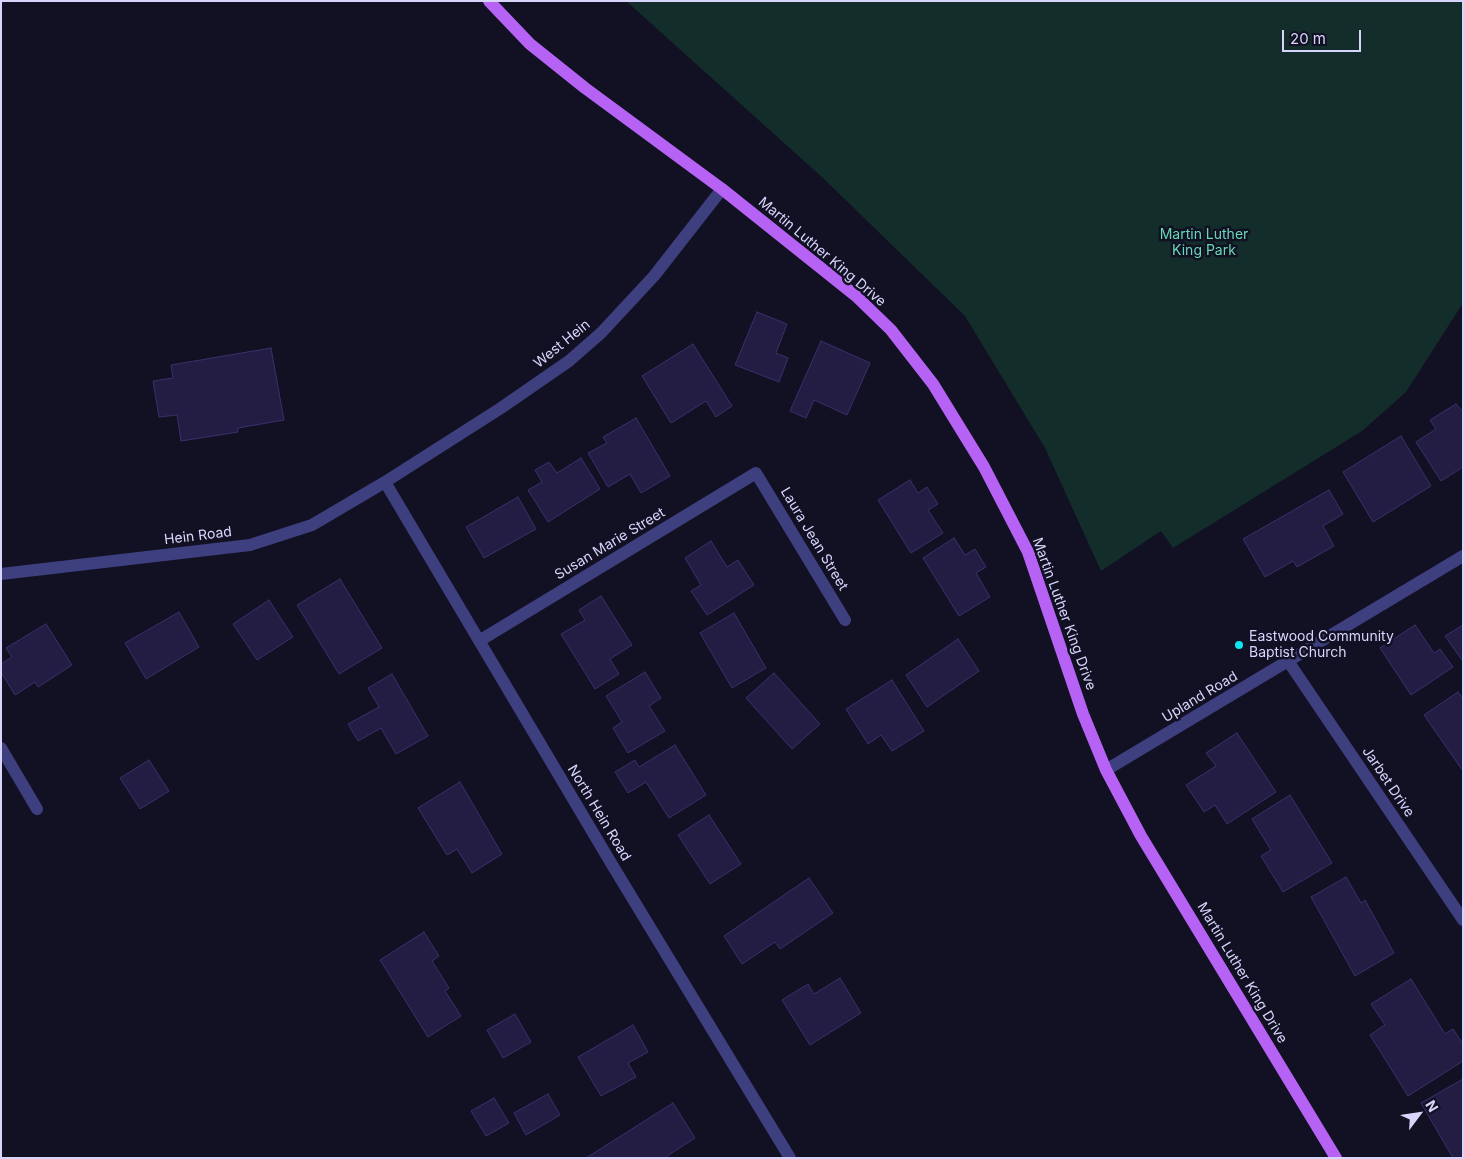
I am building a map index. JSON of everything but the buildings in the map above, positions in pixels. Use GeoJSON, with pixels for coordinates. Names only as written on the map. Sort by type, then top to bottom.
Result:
{"type":"FeatureCollection","features":[{"type":"Feature","properties":{"kind":"main road","name":"Martin Luther King Drive"},"geometry":{"type":"LineString","coordinates":[[490,1],[530,44],[578,83],[722,189],[856,296],[891,330],[934,384],[984,467],[1028,552],[1083,714],[1106,770],[1146,845],[1336,1158]]}},
{"type":"Feature","properties":{"kind":"street","name":"West Hein"},"geometry":{"type":"LineString","coordinates":[[385,482],[501,408],[575,355],[600,333],[654,276],[722,189]]}},
{"type":"Feature","properties":{"kind":"street","name":"Laura Jean Street"},"geometry":{"type":"LineString","coordinates":[[756,473],[845,620]]}},
{"type":"Feature","properties":{"kind":"street","name":"Susan Marie Street"},"geometry":{"type":"LineString","coordinates":[[479,641],[756,473]]}},
{"type":"Feature","properties":{"kind":"street","name":"Hein Road"},"geometry":{"type":"LineString","coordinates":[[1,574],[250,545],[312,525],[385,482]]}},
{"type":"Feature","properties":{"kind":"street","name":"North Hein Road"},"geometry":{"type":"LineString","coordinates":[[385,482],[790,1158]]}},
{"type":"Feature","properties":{"kind":"street","name":"Upland Road"},"geometry":{"type":"LineString","coordinates":[[1106,770],[1463,556]]}},
{"type":"Feature","properties":{"kind":"street","name":"Jarbet Drive"},"geometry":{"type":"LineString","coordinates":[[1288,661],[1463,920]]}},
{"type":"Feature","properties":{"kind":"street"},"geometry":{"type":"LineString","coordinates":[[1,748],[38,810]]}},
{"type":"Feature","properties":{"kind":"green space","name":"Martin Luther King Park"},"geometry":{"type":"Polygon","coordinates":[[[626,1],[1463,1],[1463,303],[1406,392],[1362,431],[1173,548],[1161,531],[1101,571],[1045,448],[965,316],[824,179],[626,1]]]}},
{"type":"Feature","properties":{"kind":"place","name":"Eastwood Community Baptist Church"},"geometry":{"type":"Point","coordinates":[1239,645]}}]}
